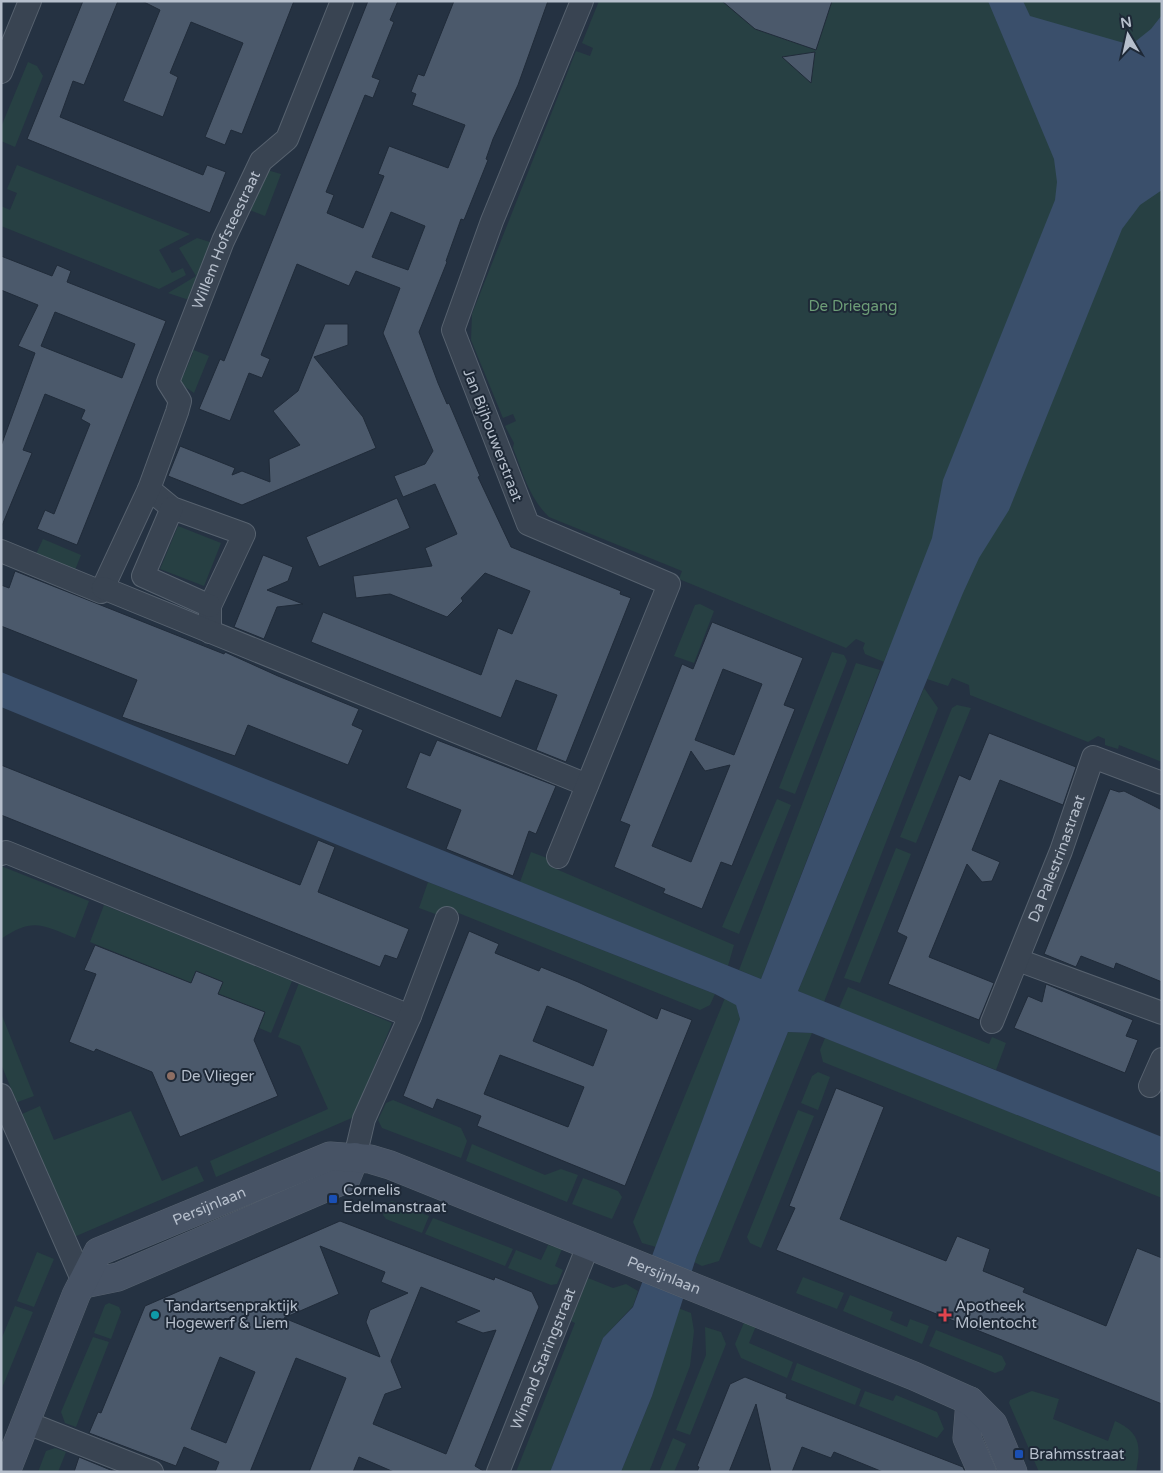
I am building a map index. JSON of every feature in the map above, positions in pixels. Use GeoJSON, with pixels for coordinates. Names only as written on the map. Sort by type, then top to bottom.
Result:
{"type":"FeatureCollection","features":[{"type":"Feature","properties":{"kind":"street"},"geometry":{"type":"LineString","coordinates":[[1,72],[30,1]]}},
{"type":"Feature","properties":{"kind":"street","name":"Willem Hofsteestraat"},"geometry":{"type":"LineString","coordinates":[[102,590],[149,489],[180,401],[168,382],[220,249],[262,161],[287,139],[342,1]]}},
{"type":"Feature","properties":{"kind":"street","name":"Jan Bijhouwerstraat"},"geometry":{"type":"LineString","coordinates":[[558,856],[669,584],[528,524],[453,330],[492,221],[582,1]]}},
{"type":"Feature","properties":{"kind":"street"},"geometry":{"type":"LineString","coordinates":[[149,489],[172,508],[244,534],[210,606],[210,632]]}},
{"type":"Feature","properties":{"kind":"street"},"geometry":{"type":"LineString","coordinates":[[172,508],[143,576],[210,606]]}},
{"type":"Feature","properties":{"kind":"street"},"geometry":{"type":"LineString","coordinates":[[1,551],[210,632],[587,785]]}},
{"type":"Feature","properties":{"kind":"street","name":"Da Palestrinastraat"},"geometry":{"type":"LineString","coordinates":[[992,1022],[1061,851],[1093,757],[1162,784]]}},
{"type":"Feature","properties":{"kind":"street"},"geometry":{"type":"LineString","coordinates":[[1,854],[6,852],[410,1016]]}},
{"type":"Feature","properties":{"kind":"street"},"geometry":{"type":"LineString","coordinates":[[355,1157],[364,1119],[410,1016],[447,918]]}},
{"type":"Feature","properties":{"kind":"street"},"geometry":{"type":"LineString","coordinates":[[1018,960],[1162,1013]]}},
{"type":"Feature","properties":{"kind":"street"},"geometry":{"type":"LineString","coordinates":[[1150,1086],[1162,1058]]}},
{"type":"Feature","properties":{"kind":"street"},"geometry":{"type":"LineString","coordinates":[[1,1095],[84,1284]]}},
{"type":"Feature","properties":{"kind":"street","name":"Persijnlaan"},"geometry":{"type":"LineString","coordinates":[[6,1472],[76,1295],[84,1284],[98,1252],[330,1156],[355,1157],[390,1165],[637,1266],[697,1288],[970,1401],[993,1424],[1013,1472]]}},
{"type":"Feature","properties":{"kind":"street","name":"Winand Staringstraat"},"geometry":{"type":"LineString","coordinates":[[498,1472],[588,1246]]}},
{"type":"Feature","properties":{"kind":"street"},"geometry":{"type":"LineString","coordinates":[[970,1401],[967,1438],[982,1472]]}},
{"type":"Feature","properties":{"kind":"street"},"geometry":{"type":"LineString","coordinates":[[25,1422],[152,1472]]}},
{"type":"Feature","properties":{"kind":"green space","name":"De Driegang"},"geometry":{"type":"Polygon","coordinates":[[[599,1],[1162,1],[1162,762],[1119,745],[1118,749],[1105,745],[1105,739],[1098,736],[1088,742],[970,695],[969,685],[952,678],[948,686],[927,679],[931,670],[887,653],[884,662],[865,654],[863,648],[865,643],[856,639],[846,648],[679,579],[682,571],[549,517],[536,502],[527,485],[513,448],[514,443],[505,426],[516,421],[513,414],[503,418],[471,340],[472,314],[576,51],[590,56],[593,48],[582,43],[599,1]]]}},
{"type":"Feature","properties":{"kind":"green space"},"geometry":{"type":"Polygon","coordinates":[[[28,62],[37,66],[43,76],[15,147],[1,141],[1,127],[28,62]]]}},
{"type":"Feature","properties":{"kind":"green space"},"geometry":{"type":"Polygon","coordinates":[[[17,165],[190,234],[159,250],[172,273],[183,268],[186,275],[159,289],[1,226],[1,206],[10,210],[17,193],[7,189],[17,165]]]}},
{"type":"Feature","properties":{"kind":"green space"},"geometry":{"type":"Polygon","coordinates":[[[267,170],[281,174],[265,216],[247,209],[267,170]]]}},
{"type":"Feature","properties":{"kind":"green space"},"geometry":{"type":"Polygon","coordinates":[[[197,238],[210,242],[212,247],[193,297],[186,299],[168,293],[196,276],[179,248],[197,238]]]}},
{"type":"Feature","properties":{"kind":"green space"},"geometry":{"type":"Polygon","coordinates":[[[191,349],[209,356],[194,393],[181,384],[180,376],[184,374],[193,353],[190,352],[191,349]]]}},
{"type":"Feature","properties":{"kind":"green space"},"geometry":{"type":"Polygon","coordinates":[[[178,526],[221,543],[204,586],[160,569],[178,526]]]}},
{"type":"Feature","properties":{"kind":"green space"},"geometry":{"type":"Polygon","coordinates":[[[43,539],[81,555],[75,570],[36,554],[43,539]]]}},
{"type":"Feature","properties":{"kind":"green space"},"geometry":{"type":"Polygon","coordinates":[[[700,604],[714,611],[694,663],[674,656],[695,605],[700,604]]]}},
{"type":"Feature","properties":{"kind":"green space"},"geometry":{"type":"Polygon","coordinates":[[[832,652],[844,655],[847,661],[795,794],[779,788],[832,652]]]}},
{"type":"Feature","properties":{"kind":"green space"},"geometry":{"type":"Polygon","coordinates":[[[856,663],[880,670],[761,979],[739,970],[856,663]]]}},
{"type":"Feature","properties":{"kind":"green space"},"geometry":{"type":"Polygon","coordinates":[[[924,688],[938,708],[824,1002],[798,991],[924,688]]]}},
{"type":"Feature","properties":{"kind":"green space"},"geometry":{"type":"Polygon","coordinates":[[[957,705],[971,708],[916,843],[900,837],[952,708],[957,705]]]}},
{"type":"Feature","properties":{"kind":"green space"},"geometry":{"type":"Polygon","coordinates":[[[777,799],[791,805],[739,934],[722,927],[777,799]]]}},
{"type":"Feature","properties":{"kind":"green space"},"geometry":{"type":"Polygon","coordinates":[[[896,848],[911,854],[860,983],[844,978],[896,848]]]}},
{"type":"Feature","properties":{"kind":"green space"},"geometry":{"type":"Polygon","coordinates":[[[531,852],[547,858],[549,866],[734,945],[728,966],[520,882],[531,852]]]}},
{"type":"Feature","properties":{"kind":"green space"},"geometry":{"type":"Polygon","coordinates":[[[1,866],[89,901],[75,938],[38,925],[21,928],[1,939],[1,866]]]}},
{"type":"Feature","properties":{"kind":"green space"},"geometry":{"type":"Polygon","coordinates":[[[428,882],[715,994],[710,1005],[700,1010],[451,910],[438,915],[419,908],[428,882]]]}},
{"type":"Feature","properties":{"kind":"green space"},"geometry":{"type":"Polygon","coordinates":[[[104,905],[292,981],[271,1033],[259,1028],[265,1013],[217,993],[221,981],[196,971],[191,983],[90,942],[104,905]]]}},
{"type":"Feature","properties":{"kind":"green space"},"geometry":{"type":"Polygon","coordinates":[[[299,983],[392,1023],[354,1117],[216,1177],[210,1161],[328,1109],[300,1046],[278,1037],[299,983]]]}},
{"type":"Feature","properties":{"kind":"green space"},"geometry":{"type":"Polygon","coordinates":[[[848,987],[989,1044],[992,1037],[1006,1043],[996,1070],[839,1008],[848,987]]]}},
{"type":"Feature","properties":{"kind":"green space"},"geometry":{"type":"Polygon","coordinates":[[[725,998],[736,1004],[740,1019],[656,1247],[642,1243],[633,1222],[725,998]]]}},
{"type":"Feature","properties":{"kind":"green space"},"geometry":{"type":"Polygon","coordinates":[[[1,1013],[34,1096],[15,1103],[13,1100],[15,1098],[1,1064],[1,1013]]]}},
{"type":"Feature","properties":{"kind":"green space"},"geometry":{"type":"Polygon","coordinates":[[[788,1032],[812,1033],[719,1261],[702,1266],[694,1262],[788,1032]]]}},
{"type":"Feature","properties":{"kind":"green space"},"geometry":{"type":"Polygon","coordinates":[[[825,1038],[1162,1173],[1162,1198],[823,1062],[820,1050],[825,1038]]]}},
{"type":"Feature","properties":{"kind":"green space"},"geometry":{"type":"Polygon","coordinates":[[[818,1072],[830,1077],[818,1110],[801,1103],[812,1076],[818,1072]]]}},
{"type":"Feature","properties":{"kind":"green space"},"geometry":{"type":"Polygon","coordinates":[[[393,1100],[461,1128],[467,1141],[461,1158],[382,1128],[378,1120],[386,1103],[393,1100]]]}},
{"type":"Feature","properties":{"kind":"green space"},"geometry":{"type":"Polygon","coordinates":[[[40,1106],[54,1140],[131,1111],[162,1181],[197,1166],[204,1181],[74,1237],[22,1114],[40,1106]]]}},
{"type":"Feature","properties":{"kind":"green space"},"geometry":{"type":"Polygon","coordinates":[[[798,1110],[814,1116],[761,1248],[750,1243],[747,1237],[798,1110]]]}},
{"type":"Feature","properties":{"kind":"green space"},"geometry":{"type":"Polygon","coordinates":[[[472,1144],[545,1175],[561,1169],[578,1175],[567,1202],[466,1161],[472,1144]]]}},
{"type":"Feature","properties":{"kind":"green space"},"geometry":{"type":"Polygon","coordinates":[[[583,1178],[618,1191],[622,1197],[612,1219],[572,1204],[583,1178]]]}},
{"type":"Feature","properties":{"kind":"green space"},"geometry":{"type":"Polygon","coordinates":[[[392,1201],[429,1216],[422,1233],[386,1219],[383,1215],[387,1203],[392,1201]]]}},
{"type":"Feature","properties":{"kind":"green space"},"geometry":{"type":"Polygon","coordinates":[[[433,1218],[513,1249],[505,1266],[425,1234],[433,1218]]]}},
{"type":"Feature","properties":{"kind":"green space"},"geometry":{"type":"Polygon","coordinates":[[[548,1245],[562,1249],[555,1266],[563,1270],[557,1284],[551,1285],[508,1268],[516,1250],[541,1260],[548,1245]]]}},
{"type":"Feature","properties":{"kind":"green space"},"geometry":{"type":"Polygon","coordinates":[[[37,1252],[54,1259],[34,1307],[17,1301],[37,1252]]]}},
{"type":"Feature","properties":{"kind":"green space"},"geometry":{"type":"Polygon","coordinates":[[[803,1277],[844,1293],[837,1309],[796,1293],[803,1277]]]}},
{"type":"Feature","properties":{"kind":"green space"},"geometry":{"type":"Polygon","coordinates":[[[588,1278],[613,1288],[626,1284],[638,1291],[633,1306],[603,1338],[550,1472],[516,1472],[575,1323],[571,1321],[588,1278]]]}},
{"type":"Feature","properties":{"kind":"green space"},"geometry":{"type":"Polygon","coordinates":[[[850,1295],[893,1312],[890,1320],[907,1327],[910,1319],[929,1326],[922,1344],[843,1311],[850,1295]]]}},
{"type":"Feature","properties":{"kind":"green space"},"geometry":{"type":"Polygon","coordinates":[[[109,1303],[119,1307],[121,1312],[111,1339],[94,1333],[105,1305],[109,1303]]]}},
{"type":"Feature","properties":{"kind":"green space"},"geometry":{"type":"Polygon","coordinates":[[[15,1306],[33,1312],[2,1388],[1,1340],[15,1306]]]}},
{"type":"Feature","properties":{"kind":"green space"},"geometry":{"type":"Polygon","coordinates":[[[678,1308],[691,1313],[694,1331],[690,1366],[649,1472],[621,1472],[652,1396],[678,1308]]]}},
{"type":"Feature","properties":{"kind":"green space"},"geometry":{"type":"Polygon","coordinates":[[[745,1320],[756,1326],[749,1343],[793,1362],[787,1378],[741,1358],[735,1344],[745,1320]]]}},
{"type":"Feature","properties":{"kind":"green space"},"geometry":{"type":"Polygon","coordinates":[[[705,1327],[721,1332],[726,1344],[690,1435],[676,1430],[706,1355],[705,1327]]]}},
{"type":"Feature","properties":{"kind":"green space"},"geometry":{"type":"Polygon","coordinates":[[[936,1330],[1002,1356],[1006,1364],[1003,1370],[995,1373],[929,1346],[936,1330]]]}},
{"type":"Feature","properties":{"kind":"green space"},"geometry":{"type":"Polygon","coordinates":[[[93,1337],[109,1342],[76,1427],[65,1423],[61,1412],[93,1337]]]}},
{"type":"Feature","properties":{"kind":"green space"},"geometry":{"type":"Polygon","coordinates":[[[797,1363],[861,1389],[855,1405],[791,1380],[797,1363]]]}},
{"type":"Feature","properties":{"kind":"green space"},"geometry":{"type":"Polygon","coordinates":[[[865,1391],[893,1401],[896,1395],[937,1412],[944,1429],[937,1438],[859,1406],[865,1391]]]}},
{"type":"Feature","properties":{"kind":"green space"},"geometry":{"type":"Polygon","coordinates":[[[1032,1391],[1059,1399],[1053,1419],[1108,1441],[1115,1421],[1130,1430],[1137,1441],[1138,1448],[1136,1472],[1039,1472],[1009,1403],[1010,1400],[1032,1391]]]}},
{"type":"Feature","properties":{"kind":"green space"},"geometry":{"type":"Polygon","coordinates":[[[673,1438],[686,1444],[674,1472],[659,1472],[673,1438]]]}},
{"type":"Feature","properties":{"kind":"green space"},"geometry":{"type":"Polygon","coordinates":[[[55,1448],[66,1452],[58,1472],[38,1472],[46,1451],[55,1448]]]}},
{"type":"Feature","properties":{"kind":"water"},"geometry":{"type":"Polygon","coordinates":[[[988,1],[1023,1],[1030,16],[1131,45],[1151,29],[1162,15],[1162,190],[1140,205],[1122,229],[1009,510],[979,558],[963,593],[798,991],[1162,1137],[1162,1173],[812,1033],[788,1032],[696,1258],[652,1396],[621,1472],[550,1472],[603,1338],[633,1307],[740,1019],[736,1005],[715,994],[428,882],[1,707],[1,672],[761,979],[932,538],[943,480],[1055,200],[1057,182],[1054,159],[988,1]]]}},
{"type":"Feature","properties":{"kind":"building"},"geometry":{"type":"Polygon","coordinates":[[[83,1],[118,1],[84,85],[73,81],[60,117],[203,175],[207,165],[226,172],[210,213],[27,139],[83,1]]]}},
{"type":"Feature","properties":{"kind":"building"},"geometry":{"type":"Polygon","coordinates":[[[142,1],[294,1],[242,134],[231,130],[225,145],[205,137],[243,43],[191,22],[170,73],[178,77],[163,117],[123,101],[160,10],[142,1]]]}},
{"type":"Feature","properties":{"kind":"building"},"geometry":{"type":"Polygon","coordinates":[[[368,1],[398,1],[390,20],[394,22],[372,77],[380,80],[373,98],[365,95],[326,192],[334,195],[327,213],[363,228],[384,176],[378,174],[389,146],[448,168],[465,125],[412,105],[416,94],[411,92],[418,74],[424,76],[454,1],[548,1],[518,85],[493,139],[486,159],[488,160],[464,220],[461,219],[447,262],[419,332],[438,383],[447,404],[449,403],[480,476],[478,477],[511,547],[621,591],[620,594],[631,598],[566,762],[536,750],[557,695],[516,680],[501,718],[311,642],[323,612],[481,675],[498,628],[512,634],[530,591],[485,573],[461,598],[463,601],[447,617],[390,594],[356,598],[353,576],[432,566],[425,548],[457,534],[435,484],[403,497],[394,476],[425,464],[433,451],[383,333],[400,288],[356,271],[349,286],[297,264],[261,355],[270,359],[262,378],[249,373],[230,421],[199,409],[220,359],[224,361],[368,1]],[[391,212],[372,257],[408,270],[425,226],[391,212]]]}},
{"type":"Feature","properties":{"kind":"building"},"geometry":{"type":"Polygon","coordinates":[[[722,1],[832,1],[816,50],[755,29],[722,1]]]}},
{"type":"Feature","properties":{"kind":"building"},"geometry":{"type":"Polygon","coordinates":[[[815,52],[811,83],[782,57],[815,52]]]}},
{"type":"Feature","properties":{"kind":"building"},"geometry":{"type":"Polygon","coordinates":[[[1,256],[52,276],[57,265],[71,271],[67,282],[166,321],[77,545],[37,529],[45,510],[54,514],[90,424],[81,419],[85,410],[45,394],[23,450],[32,453],[1,528],[1,446],[35,353],[18,346],[38,305],[1,290],[1,256]],[[55,312],[41,346],[122,378],[135,344],[55,312]]]}},
{"type":"Feature","properties":{"kind":"building"},"geometry":{"type":"Polygon","coordinates":[[[325,324],[348,324],[348,345],[314,357],[363,417],[376,448],[242,505],[168,476],[180,446],[235,468],[232,475],[242,471],[270,482],[269,459],[300,445],[273,411],[298,391],[325,324]]]}},
{"type":"Feature","properties":{"kind":"building"},"geometry":{"type":"Polygon","coordinates":[[[397,498],[410,528],[319,567],[306,537],[397,498]]]}},
{"type":"Feature","properties":{"kind":"building"},"geometry":{"type":"Polygon","coordinates":[[[263,555],[293,567],[288,581],[267,590],[303,604],[277,607],[264,639],[234,627],[263,555]]]}},
{"type":"Feature","properties":{"kind":"building"},"geometry":{"type":"Polygon","coordinates":[[[15,571],[224,654],[225,652],[359,709],[352,725],[363,730],[348,765],[248,725],[235,756],[122,717],[137,680],[1,626],[1,585],[9,588],[15,571]]]}},
{"type":"Feature","properties":{"kind":"building"},"geometry":{"type":"Polygon","coordinates":[[[712,622],[803,658],[784,705],[795,709],[732,866],[721,862],[702,909],[663,893],[665,889],[614,867],[630,825],[620,821],[682,664],[693,669],[712,622]],[[723,669],[695,740],[734,755],[762,684],[723,669]],[[691,751],[652,846],[691,862],[730,765],[705,771],[691,751]]]}},
{"type":"Feature","properties":{"kind":"building"},"geometry":{"type":"Polygon","coordinates":[[[989,733],[1076,767],[1063,805],[1000,780],[972,850],[1000,862],[992,881],[982,882],[967,864],[929,957],[994,983],[979,1020],[888,984],[907,937],[897,932],[959,775],[970,780],[989,733]]]}},
{"type":"Feature","properties":{"kind":"building"},"geometry":{"type":"Polygon","coordinates":[[[437,740],[556,786],[536,834],[529,831],[513,876],[446,849],[461,810],[406,788],[420,752],[430,756],[437,740]]]}},
{"type":"Feature","properties":{"kind":"building"},"geometry":{"type":"Polygon","coordinates":[[[1,765],[300,885],[318,840],[335,847],[318,892],[409,929],[397,959],[385,955],[380,967],[1,815],[1,765]]]}},
{"type":"Feature","properties":{"kind":"building"},"geometry":{"type":"Polygon","coordinates":[[[1110,789],[1119,792],[1124,791],[1162,810],[1162,982],[1116,963],[1114,969],[1081,956],[1076,967],[1044,954],[1110,789]]]}},
{"type":"Feature","properties":{"kind":"building"},"geometry":{"type":"Polygon","coordinates":[[[469,931],[499,944],[495,953],[539,971],[541,967],[578,982],[657,1019],[661,1008],[692,1020],[625,1186],[477,1126],[481,1116],[437,1099],[433,1109],[403,1096],[469,931]],[[547,1006],[533,1041],[593,1066],[607,1030],[547,1006]],[[500,1055],[484,1094],[568,1127],[584,1087],[500,1055]]]}},
{"type":"Feature","properties":{"kind":"building"},"geometry":{"type":"Polygon","coordinates":[[[95,945],[191,983],[196,971],[223,982],[218,994],[265,1012],[254,1040],[278,1096],[180,1137],[152,1072],[96,1049],[94,1052],[69,1042],[96,974],[84,970],[95,945]]]}},
{"type":"Feature","properties":{"kind":"building"},"geometry":{"type":"Polygon","coordinates":[[[1046,984],[1133,1020],[1126,1036],[1138,1040],[1125,1073],[1014,1028],[1028,996],[1042,1002],[1046,984]]]}},
{"type":"Feature","properties":{"kind":"building"},"geometry":{"type":"Polygon","coordinates":[[[836,1088],[884,1107],[840,1219],[946,1261],[957,1236],[990,1249],[983,1271],[1025,1288],[1023,1292],[1106,1326],[1137,1248],[1162,1258],[1162,1404],[776,1250],[795,1208],[789,1206],[836,1088]]]}},
{"type":"Feature","properties":{"kind":"building"},"geometry":{"type":"Polygon","coordinates":[[[340,1221],[494,1280],[495,1277],[532,1292],[539,1307],[475,1466],[485,1472],[394,1472],[359,1457],[353,1472],[309,1472],[346,1378],[296,1358],[250,1472],[215,1472],[219,1462],[184,1447],[176,1466],[89,1433],[98,1412],[101,1413],[145,1306],[340,1221]],[[320,1246],[339,1294],[284,1318],[380,1357],[366,1322],[370,1310],[408,1293],[381,1282],[385,1272],[320,1246]],[[421,1287],[391,1361],[402,1388],[385,1394],[373,1424],[446,1454],[496,1330],[483,1333],[455,1322],[480,1311],[421,1287]],[[220,1357],[191,1429],[226,1443],[255,1372],[220,1357]]]}},
{"type":"Feature","properties":{"kind":"building"},"geometry":{"type":"Polygon","coordinates":[[[745,1377],[787,1394],[786,1398],[963,1467],[965,1472],[883,1472],[834,1452],[831,1458],[802,1447],[792,1472],[771,1472],[756,1404],[729,1472],[697,1472],[699,1467],[697,1466],[730,1384],[745,1377]]]}},
{"type":"Feature","properties":{"kind":"building"},"geometry":{"type":"Polygon","coordinates":[[[79,1457],[113,1471],[113,1472],[74,1472],[79,1457]]]}},
{"type":"Feature","properties":{"kind":"place","name":"De Vlieger"},"geometry":{"type":"Point","coordinates":[171,1076]}},
{"type":"Feature","properties":{"kind":"place","name":"Cornelis Edelmanstraat"},"geometry":{"type":"Point","coordinates":[333,1199]}},
{"type":"Feature","properties":{"kind":"place","name":"Tandartsenpraktijk Hogewerf & Liem"},"geometry":{"type":"Point","coordinates":[155,1315]}},
{"type":"Feature","properties":{"kind":"place","name":"Apotheek Molentocht"},"geometry":{"type":"Point","coordinates":[945,1315]}},
{"type":"Feature","properties":{"kind":"place","name":"Brahmsstraat"},"geometry":{"type":"Point","coordinates":[1019,1454]}}]}
